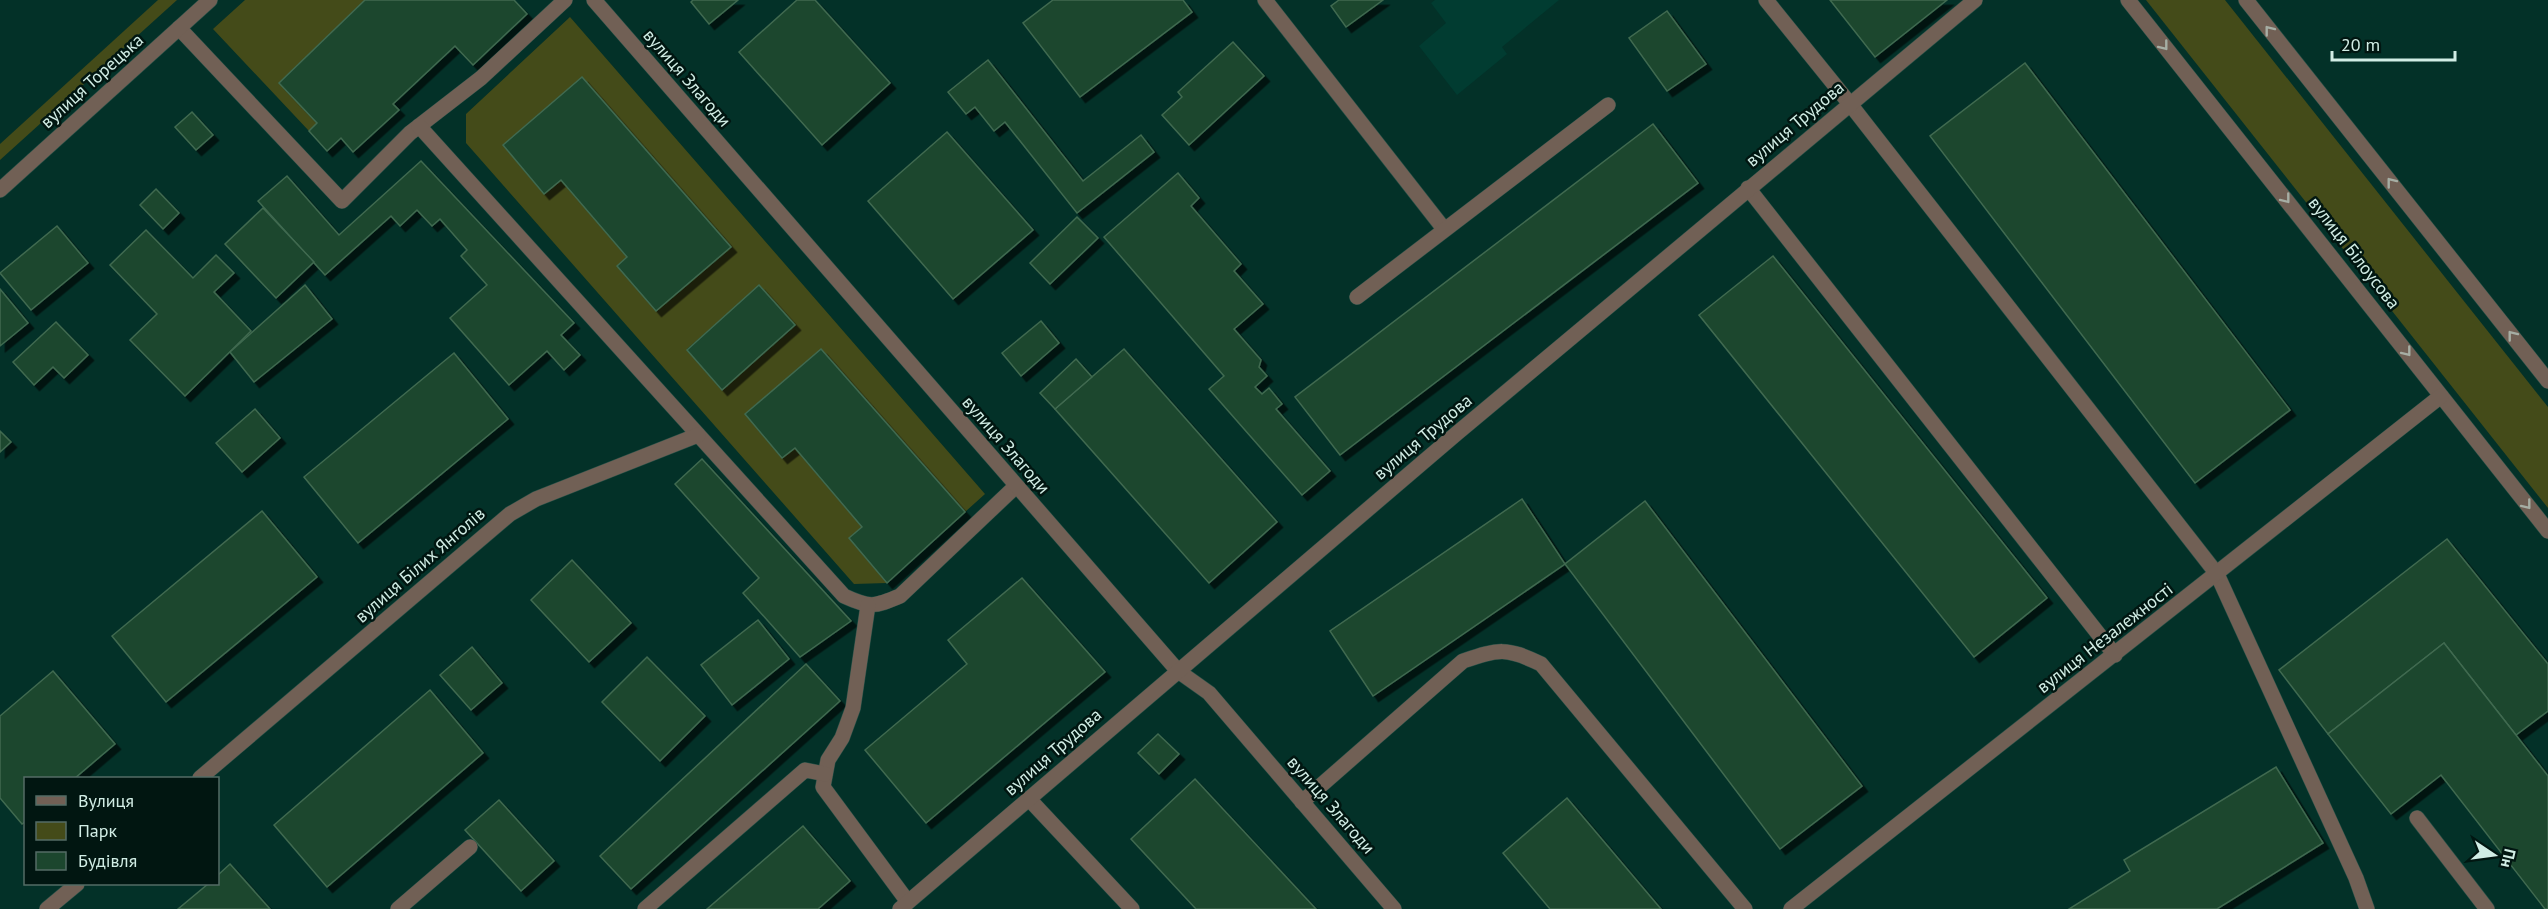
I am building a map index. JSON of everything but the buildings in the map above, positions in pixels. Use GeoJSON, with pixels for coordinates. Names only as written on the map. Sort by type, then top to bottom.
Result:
{"type":"FeatureCollection","features":[{"type":"Feature","properties":{"kind":"street","name":"вулиця Торецька"},"geometry":{"type":"LineString","coordinates":[[0,190],[210,0]]}},
{"type":"Feature","properties":{"kind":"street"},"geometry":{"type":"LineString","coordinates":[[179,28],[342,201],[419,126],[481,78],[565,0]]}},
{"type":"Feature","properties":{"kind":"street","name":"вулиця Злагоди"},"geometry":{"type":"LineString","coordinates":[[594,0],[1178,671],[1209,693],[1394,909]]}},
{"type":"Feature","properties":{"kind":"street"},"geometry":{"type":"LineString","coordinates":[[1265,0],[1444,229]]}},
{"type":"Feature","properties":{"kind":"street"},"geometry":{"type":"LineString","coordinates":[[1766,0],[2217,574],[2356,878],[2367,909]]}},
{"type":"Feature","properties":{"kind":"street","name":"вулиця Трудова"},"geometry":{"type":"LineString","coordinates":[[904,905],[1748,188],[1976,0]]}},
{"type":"Feature","properties":{"kind":"street","name":"вулиця Білоусова"},"geometry":{"type":"LineString","coordinates":[[2128,0],[2548,531]]}},
{"type":"Feature","properties":{"kind":"street"},"geometry":{"type":"LineString","coordinates":[[2246,0],[2548,381]]}},
{"type":"Feature","properties":{"kind":"street"},"geometry":{"type":"LineString","coordinates":[[1356,297],[1608,105]]}},
{"type":"Feature","properties":{"kind":"street"},"geometry":{"type":"LineString","coordinates":[[419,126],[844,596],[877,606],[900,596],[1016,486]]}},
{"type":"Feature","properties":{"kind":"street"},"geometry":{"type":"LineString","coordinates":[[1748,188],[2115,655]]}},
{"type":"Feature","properties":{"kind":"street","name":"вулиця Незалежності"},"geometry":{"type":"LineString","coordinates":[[1791,909],[2442,396]]}},
{"type":"Feature","properties":{"kind":"street","name":"вулиця Білих Янголів"},"geometry":{"type":"LineString","coordinates":[[201,777],[510,514],[536,499],[698,435]]}},
{"type":"Feature","properties":{"kind":"street"},"geometry":{"type":"LineString","coordinates":[[868,605],[853,708],[842,738],[828,759],[823,787],[904,905]]}},
{"type":"Feature","properties":{"kind":"street"},"geometry":{"type":"LineString","coordinates":[[1302,802],[1463,662],[1493,651],[1516,652],[1541,664],[1745,909]]}},
{"type":"Feature","properties":{"kind":"street"},"geometry":{"type":"LineString","coordinates":[[645,909],[805,770],[825,774]]}},
{"type":"Feature","properties":{"kind":"street"},"geometry":{"type":"LineString","coordinates":[[1029,798],[1132,909]]}},
{"type":"Feature","properties":{"kind":"street"},"geometry":{"type":"LineString","coordinates":[[2417,818],[2487,909]]}},
{"type":"Feature","properties":{"kind":"street"},"geometry":{"type":"LineString","coordinates":[[398,909],[470,847]]}},
{"type":"Feature","properties":{"kind":"street"},"geometry":{"type":"LineString","coordinates":[[47,909],[76,885]]}},
{"type":"Feature","properties":{"kind":"shaded area"},"geometry":{"type":"Polygon","coordinates":[[[1435,0],[1559,0],[1502,47],[1507,54],[1457,95],[1419,46],[1446,23],[1431,3],[1435,0]]]}},
{"type":"Feature","properties":{"kind":"green space"},"geometry":{"type":"Polygon","coordinates":[[[158,0],[177,0],[0,160],[0,144],[158,0]]]}},
{"type":"Feature","properties":{"kind":"green space"},"geometry":{"type":"Polygon","coordinates":[[[245,0],[365,0],[279,83],[317,123],[309,131],[213,29],[245,0]]]}},
{"type":"Feature","properties":{"kind":"green space"},"geometry":{"type":"Polygon","coordinates":[[[2146,0],[2225,0],[2548,407],[2548,508],[2146,0]]]}},
{"type":"Feature","properties":{"kind":"green space"},"geometry":{"type":"Polygon","coordinates":[[[570,17],[985,494],[965,512],[821,350],[795,448],[862,527],[849,538],[887,583],[854,584],[466,143],[466,114],[570,17]],[[582,78],[503,145],[544,194],[561,180],[627,257],[617,266],[656,311],[731,247],[582,78]],[[759,286],[687,349],[722,390],[795,326],[759,286]]]}}]}
